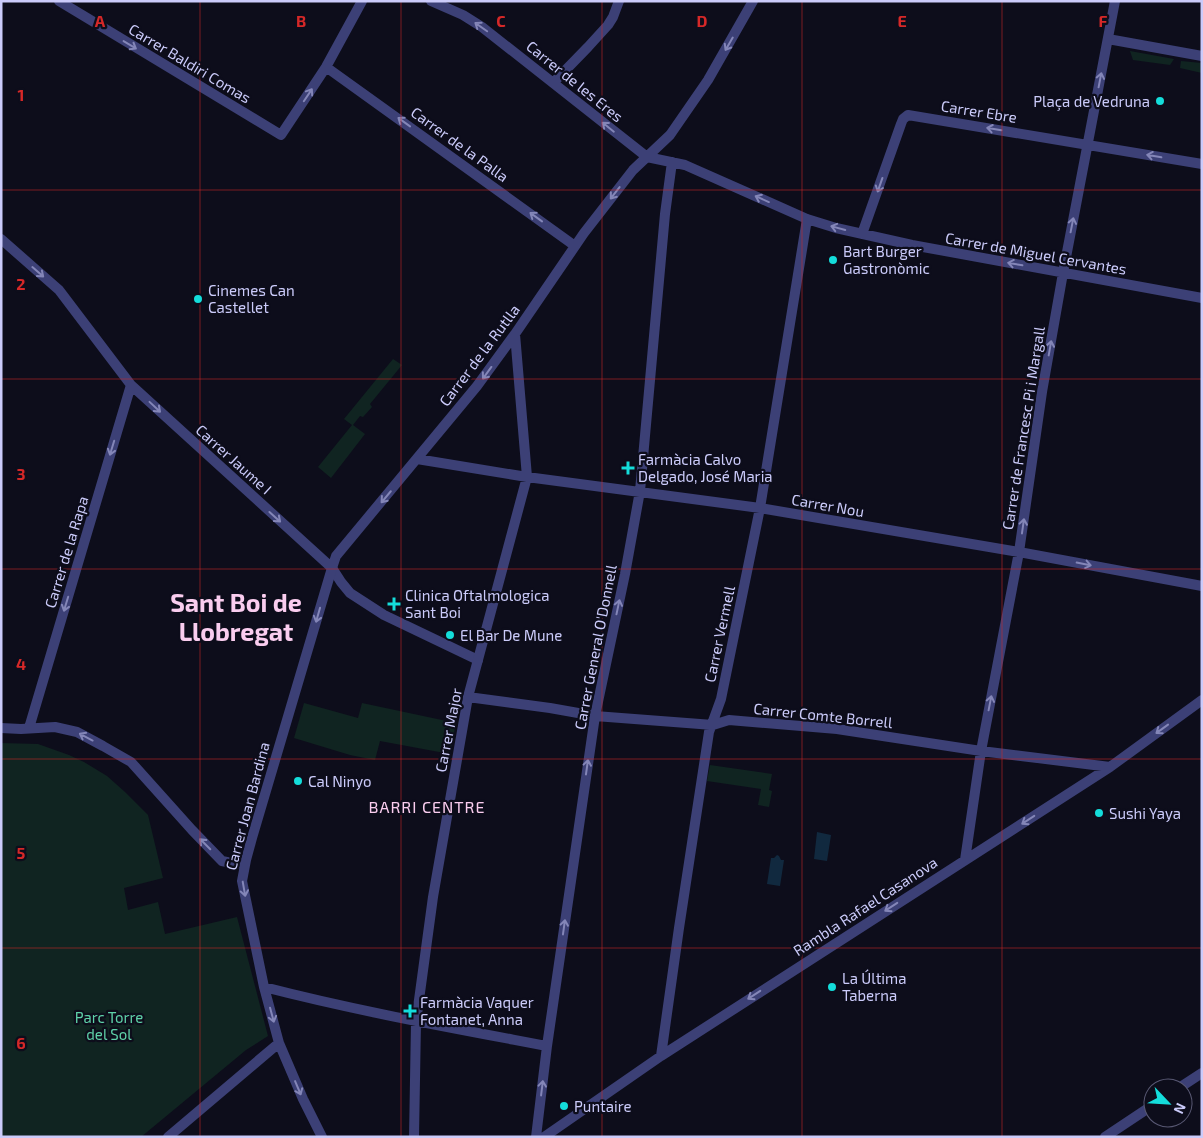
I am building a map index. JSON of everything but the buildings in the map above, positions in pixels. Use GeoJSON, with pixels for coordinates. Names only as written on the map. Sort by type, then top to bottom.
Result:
{"type":"FeatureCollection","features":[{"type":"Feature","properties":{"kind":"street","name":"Carrer Baldiri Comas"},"geometry":{"type":"LineString","coordinates":[[59,1],[280,135],[326,67]]}},
{"type":"Feature","properties":{"kind":"street"},"geometry":{"type":"LineString","coordinates":[[326,67],[362,1]]}},
{"type":"Feature","properties":{"kind":"street","name":"Carrer de les Eres"},"geometry":{"type":"LineString","coordinates":[[431,1],[463,15],[482,27],[647,157]]}},
{"type":"Feature","properties":{"kind":"street"},"geometry":{"type":"LineString","coordinates":[[553,83],[608,25],[619,1]]}},
{"type":"Feature","properties":{"kind":"street","name":"Carrer de la Rutlla"},"geometry":{"type":"LineString","coordinates":[[332,568],[336,556],[477,386],[575,246],[633,170],[670,135],[682,119],[708,80],[753,1]]}},
{"type":"Feature","properties":{"kind":"street","name":"Carrer de Francesc Pi i Margall"},"geometry":{"type":"LineString","coordinates":[[965,860],[982,751],[1019,552],[1042,392],[1062,273],[1115,1]]}},
{"type":"Feature","properties":{"kind":"street"},"geometry":{"type":"LineString","coordinates":[[1108,39],[1202,56]]}},
{"type":"Feature","properties":{"kind":"street","name":"Carrer de la Palla"},"geometry":{"type":"LineString","coordinates":[[326,67],[575,246]]}},
{"type":"Feature","properties":{"kind":"street","name":"Carrer Ebre"},"geometry":{"type":"LineString","coordinates":[[862,234],[900,124],[908,115],[1202,164]]}},
{"type":"Feature","properties":{"kind":"street","name":"Carrer de Miguel Cervantes"},"geometry":{"type":"LineString","coordinates":[[647,157],[685,166],[807,219],[836,228],[912,245],[1202,298]]}},
{"type":"Feature","properties":{"kind":"street","name":"Carrer General O'Donnell"},"geometry":{"type":"LineString","coordinates":[[536,1137],[546,1046],[595,716],[625,574],[640,491],[665,214],[672,162]]}},
{"type":"Feature","properties":{"kind":"street","name":"Carrer Vermell"},"geometry":{"type":"LineString","coordinates":[[661,1056],[709,732],[721,698],[760,508],[807,219]]}},
{"type":"Feature","properties":{"kind":"street","name":"Carrer Jaume I"},"geometry":{"type":"LineString","coordinates":[[1,239],[59,290],[131,385],[332,568],[350,593],[384,615],[478,660]]}},
{"type":"Feature","properties":{"kind":"street","name":"Carrer Major"},"geometry":{"type":"LineString","coordinates":[[414,1137],[416,1022],[433,897],[468,697],[527,477],[515,334]]}},
{"type":"Feature","properties":{"kind":"street","name":"Carrer de la Rapa"},"geometry":{"type":"LineString","coordinates":[[29,728],[131,385]]}},
{"type":"Feature","properties":{"kind":"street","name":"Carrer Nou"},"geometry":{"type":"LineString","coordinates":[[417,460],[527,477],[760,508],[1019,552],[1202,586]]}},
{"type":"Feature","properties":{"kind":"street","name":"Carrer Joan Bardina"},"geometry":{"type":"LineString","coordinates":[[322,1137],[279,1043],[264,987],[242,882],[246,860],[332,568]]}},
{"type":"Feature","properties":{"kind":"street","name":"Carrer Comte Borrell"},"geometry":{"type":"LineString","coordinates":[[468,697],[532,705],[595,716],[713,725],[729,720],[837,729],[982,751],[1110,767]]}},
{"type":"Feature","properties":{"kind":"street","name":"Rambla Rafael Casanova"},"geometry":{"type":"LineString","coordinates":[[544,1137],[661,1056],[1110,767],[1202,700]]}},
{"type":"Feature","properties":{"kind":"street"},"geometry":{"type":"LineString","coordinates":[[1,728],[56,726],[77,732],[103,746],[131,762],[185,823],[222,861],[236,864],[246,860]]}},
{"type":"Feature","properties":{"kind":"street"},"geometry":{"type":"LineString","coordinates":[[264,987],[320,1002],[546,1046]]}},
{"type":"Feature","properties":{"kind":"street"},"geometry":{"type":"LineString","coordinates":[[168,1137],[279,1043]]}},
{"type":"Feature","properties":{"kind":"street"},"geometry":{"type":"LineString","coordinates":[[1105,1137],[1143,1112]]}},
{"type":"Feature","properties":{"kind":"green space"},"geometry":{"type":"Polygon","coordinates":[[[1130,51],[1174,59],[1170,65],[1133,60],[1130,51]]]}},
{"type":"Feature","properties":{"kind":"green space"},"geometry":{"type":"Polygon","coordinates":[[[1181,61],[1202,63],[1202,73],[1180,68],[1181,61]]]}},
{"type":"Feature","properties":{"kind":"green space"},"geometry":{"type":"Polygon","coordinates":[[[393,359],[402,365],[370,404],[372,407],[363,417],[360,416],[353,425],[365,434],[331,478],[318,467],[352,425],[344,419],[393,359]]]}},
{"type":"Feature","properties":{"kind":"green space"},"geometry":{"type":"Polygon","coordinates":[[[304,703],[358,718],[362,703],[456,723],[450,754],[380,741],[375,760],[350,755],[294,738],[304,703]]]}},
{"type":"Feature","properties":{"kind":"green space","name":"Parc Torre del Sol"},"geometry":{"type":"Polygon","coordinates":[[[1,743],[38,744],[84,762],[107,776],[148,815],[163,878],[124,888],[128,910],[158,902],[165,934],[237,917],[268,1036],[246,1050],[141,1137],[1,1137],[1,743]]]}},
{"type":"Feature","properties":{"kind":"green space"},"geometry":{"type":"Polygon","coordinates":[[[710,765],[772,774],[769,790],[772,791],[769,807],[758,805],[761,789],[707,781],[710,765]]]}},
{"type":"Feature","properties":{"kind":"water"},"geometry":{"type":"Polygon","coordinates":[[[817,832],[831,835],[827,861],[814,859],[817,832]]]}},
{"type":"Feature","properties":{"kind":"water"},"geometry":{"type":"Polygon","coordinates":[[[777,855],[781,860],[784,860],[780,886],[767,884],[771,858],[777,855]]]}},
{"type":"Feature","properties":{"kind":"place","name":"Plaça de Vedruna"},"geometry":{"type":"Point","coordinates":[1160,101]}},
{"type":"Feature","properties":{"kind":"place","name":"Bart Burger Gastronòmic"},"geometry":{"type":"Point","coordinates":[833,260]}},
{"type":"Feature","properties":{"kind":"place","name":"Cinemes Can Castellet"},"geometry":{"type":"Point","coordinates":[198,299]}},
{"type":"Feature","properties":{"kind":"place","name":"Farmàcia Calvo Delgado, José Maria"},"geometry":{"type":"Point","coordinates":[628,468]}},
{"type":"Feature","properties":{"kind":"place","name":"Clinica Oftalmologica Sant Boi"},"geometry":{"type":"Point","coordinates":[394,604]}},
{"type":"Feature","properties":{"kind":"place","name":"El Bar De Mune"},"geometry":{"type":"Point","coordinates":[450,635]}},
{"type":"Feature","properties":{"kind":"place","name":"Cal Ninyo"},"geometry":{"type":"Point","coordinates":[298,781]}},
{"type":"Feature","properties":{"kind":"place","name":"Sushi Yaya"},"geometry":{"type":"Point","coordinates":[1099,813]}},
{"type":"Feature","properties":{"kind":"place","name":"La Última Taberna"},"geometry":{"type":"Point","coordinates":[832,987]}},
{"type":"Feature","properties":{"kind":"place","name":"Farmàcia Vaquer Fontanet, Anna"},"geometry":{"type":"Point","coordinates":[410,1011]}},
{"type":"Feature","properties":{"kind":"place","name":"Puntaire"},"geometry":{"type":"Point","coordinates":[564,1106]}},
{"type":"Feature","properties":{"kind":"district","name":"Sant Boi de Llobregat"},"geometry":{"type":"Point","coordinates":[236,616]}},
{"type":"Feature","properties":{"kind":"district","name":"BARRI CENTRE"},"geometry":{"type":"Point","coordinates":[427,806]}}]}
